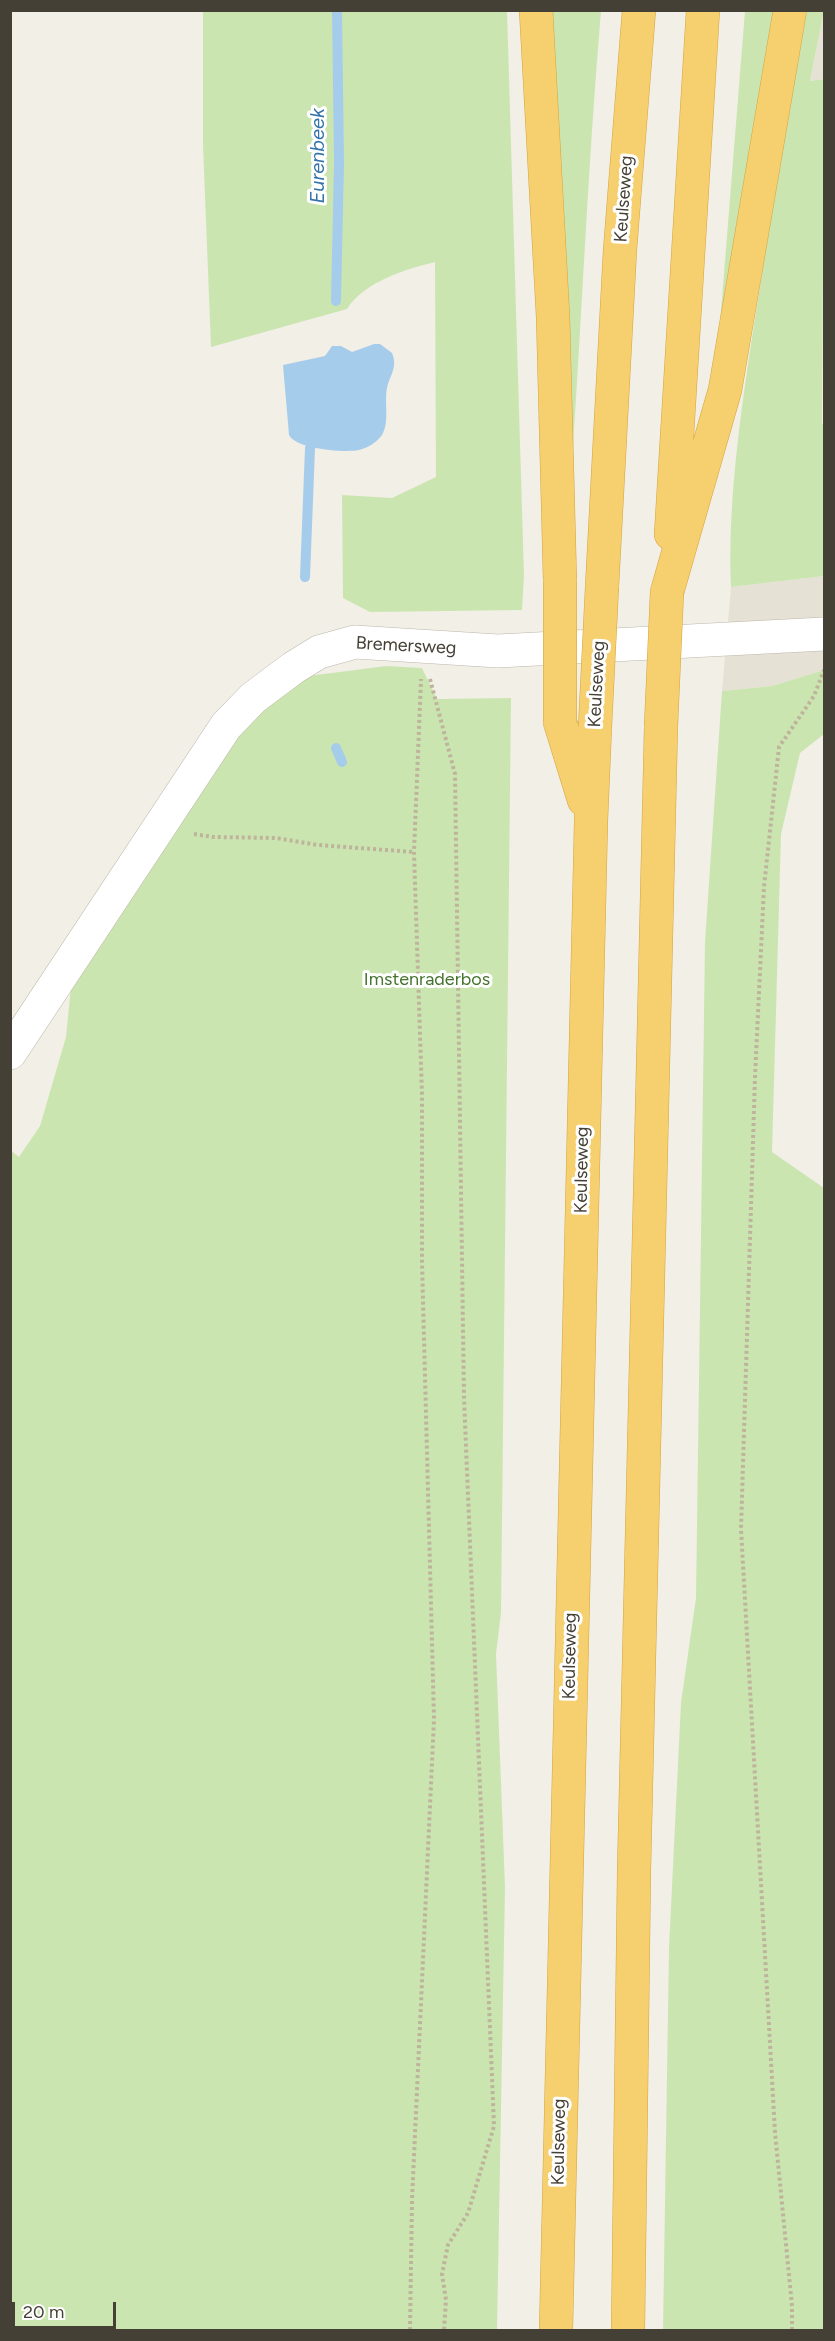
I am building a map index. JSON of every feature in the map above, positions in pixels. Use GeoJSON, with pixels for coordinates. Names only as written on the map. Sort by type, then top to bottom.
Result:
{"type":"FeatureCollection","features":[{"type":"Feature","properties":{"kind":"highway"},"geometry":{"type":"LineString","coordinates":[[536,10],[552,306],[560,582],[560,722],[591,821]]}},
{"type":"Feature","properties":{"kind":"highway","name":"Keulseweg"},"geometry":{"type":"LineString","coordinates":[[556,2331],[591,821],[620,250],[639,10]]}},
{"type":"Feature","properties":{"kind":"highway"},"geometry":{"type":"LineString","coordinates":[[628,2331],[634,1871],[662,726],[667,592],[703,10]]}},
{"type":"Feature","properties":{"kind":"highway"},"geometry":{"type":"LineString","coordinates":[[667,592],[725,390],[790,10]]}},
{"type":"Feature","properties":{"kind":"street","name":"Bremersweg"},"geometry":{"type":"LineString","coordinates":[[10,1053],[226,726],[253,698],[293,668],[339,645],[355,642],[498,651],[825,634]]}},
{"type":"Feature","properties":{"kind":"path"},"geometry":{"type":"LineString","coordinates":[[410,2331],[412,2200],[423,2012],[434,1719],[422,1262],[421,1061],[414,852],[423,646]]}},
{"type":"Feature","properties":{"kind":"path"},"geometry":{"type":"LineString","coordinates":[[423,646],[455,774],[464,1398],[494,2126],[468,2213],[448,2245],[442,2274],[446,2300],[444,2331]]}},
{"type":"Feature","properties":{"kind":"path"},"geometry":{"type":"LineString","coordinates":[[792,2331],[792,2306],[775,2132],[741,1528],[754,1077],[764,887],[779,747],[814,696],[825,670]]}},
{"type":"Feature","properties":{"kind":"path"},"geometry":{"type":"LineString","coordinates":[[159,828],[213,837],[276,837],[318,845],[414,852]]}},
{"type":"Feature","properties":{"kind":"shaded area"},"geometry":{"type":"Polygon","coordinates":[[[824,11],[824,79],[810,81],[824,11]]]}},
{"type":"Feature","properties":{"kind":"shaded area"},"geometry":{"type":"Polygon","coordinates":[[[824,576],[824,670],[772,686],[722,691],[731,587],[824,576]]]}},
{"type":"Feature","properties":{"kind":"green space"},"geometry":{"type":"Polygon","coordinates":[[[203,11],[507,11],[524,576],[522,610],[370,612],[343,598],[342,495],[392,498],[436,477],[435,262],[386,278],[364,291],[347,309],[211,347],[203,145],[203,11]]]}},
{"type":"Feature","properties":{"kind":"green space"},"geometry":{"type":"Polygon","coordinates":[[[546,11],[601,11],[569,504],[546,11]]]}},
{"type":"Feature","properties":{"kind":"green space"},"geometry":{"type":"Polygon","coordinates":[[[745,11],[779,11],[719,336],[745,11]]]}},
{"type":"Feature","properties":{"kind":"green space"},"geometry":{"type":"Polygon","coordinates":[[[807,11],[824,11],[810,81],[824,79],[822,424],[824,423],[824,576],[731,587],[731,518],[742,411],[774,195],[807,11]]]}},
{"type":"Feature","properties":{"kind":"green space","name":"Imstenraderbos"},"geometry":{"type":"Polygon","coordinates":[[[386,666],[422,668],[437,699],[511,698],[501,1613],[496,1654],[505,1887],[497,2330],[11,2330],[10,1150],[19,1157],[40,1126],[66,1037],[71,987],[260,704],[301,677],[386,666]]]}},
{"type":"Feature","properties":{"kind":"green space"},"geometry":{"type":"Polygon","coordinates":[[[824,670],[824,734],[800,753],[781,834],[772,1152],[824,1188],[824,2330],[663,2330],[669,1948],[681,1703],[696,1598],[705,942],[722,691],[772,686],[824,670]]]}},
{"type":"Feature","properties":{"kind":"water"},"geometry":{"type":"Polygon","coordinates":[[[380,344],[392,353],[394,358],[393,371],[386,394],[386,424],[380,438],[366,448],[352,451],[310,447],[293,440],[289,435],[283,365],[325,356],[332,346],[341,346],[352,352],[380,344]]]}},
{"type":"Feature","properties":{"kind":"waterway","name":"Eurenbeek"},"geometry":{"type":"LineString","coordinates":[[336,301],[339,162],[337,10]]}},
{"type":"Feature","properties":{"kind":"waterway","name":"Eurenbeek"},"geometry":{"type":"LineString","coordinates":[[305,577],[310,448],[316,435]]}},
{"type":"Feature","properties":{"kind":"waterway","name":"Eurenbeek"},"geometry":{"type":"LineString","coordinates":[[336,748],[342,762]]}}]}
